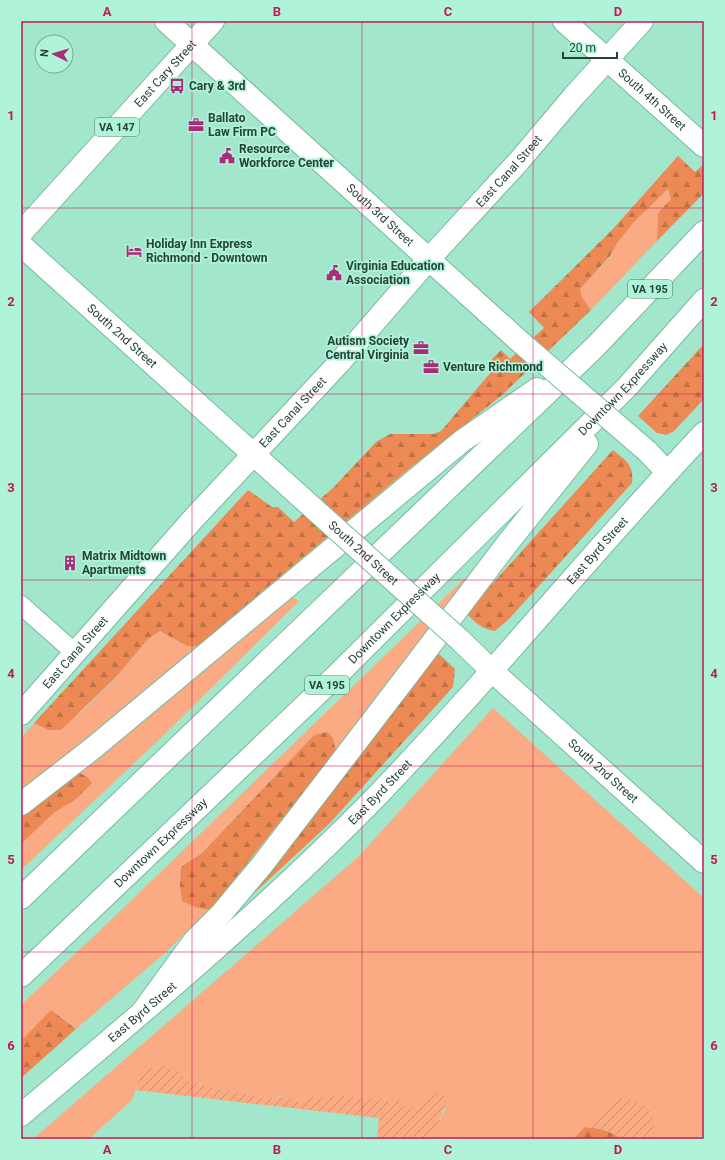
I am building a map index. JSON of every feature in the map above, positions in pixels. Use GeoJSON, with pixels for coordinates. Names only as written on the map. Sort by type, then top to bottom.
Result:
{"type":"FeatureCollection","features":[{"type":"Feature","properties":{"kind":"main road","name":"South 3rd Street"},"geometry":{"type":"LineString","coordinates":[[166,21],[518,340],[647,451],[667,472]]}},
{"type":"Feature","properties":{"kind":"main road","name":"East Cary Street"},"geometry":{"type":"LineString","coordinates":[[21,233],[213,21]]}},
{"type":"Feature","properties":{"kind":"main road","name":"South 4th Street"},"geometry":{"type":"LineString","coordinates":[[564,21],[704,146]]}},
{"type":"Feature","properties":{"kind":"main road","name":"East Canal Street"},"geometry":{"type":"LineString","coordinates":[[21,714],[194,518],[339,363],[429,259],[642,21]]}},
{"type":"Feature","properties":{"kind":"main road","name":"VA 195"},"geometry":{"type":"LineString","coordinates":[[21,898],[596,346],[704,232]]}},
{"type":"Feature","properties":{"kind":"main road","name":"South 2nd Street"},"geometry":{"type":"LineString","coordinates":[[21,245],[704,862]]}},
{"type":"Feature","properties":{"kind":"main road","name":"Downtown Expressway"},"geometry":{"type":"LineString","coordinates":[[21,976],[338,674],[627,387],[704,300]]}},
{"type":"Feature","properties":{"kind":"main road"},"geometry":{"type":"LineString","coordinates":[[21,804],[105,739],[462,441],[596,346]]}},
{"type":"Feature","properties":{"kind":"main road"},"geometry":{"type":"LineString","coordinates":[[143,1011],[194,941],[221,914],[262,865],[510,540],[587,444],[627,387]]}},
{"type":"Feature","properties":{"kind":"main road","name":"East Byrd Street"},"geometry":{"type":"LineString","coordinates":[[21,1115],[251,916],[339,834],[404,766],[667,472],[704,433]]}},
{"type":"Feature","properties":{"kind":"street"},"geometry":{"type":"LineString","coordinates":[[21,605],[75,653]]}},
{"type":"Feature","properties":{"kind":"shaded area"},"geometry":{"type":"Polygon","coordinates":[[[668,189],[671,199],[658,213],[657,241],[591,310],[582,297],[580,289],[610,257],[618,242],[633,223],[668,189]]]}},
{"type":"Feature","properties":{"kind":"shaded area"},"geometry":{"type":"Polygon","coordinates":[[[492,552],[380,691],[336,751],[333,738],[314,735],[202,853],[181,867],[198,908],[210,910],[165,953],[76,1029],[64,1020],[25,1037],[21,1041],[21,1005],[492,552]]]}},
{"type":"Feature","properties":{"kind":"shaded area"},"geometry":{"type":"Polygon","coordinates":[[[292,597],[299,601],[165,734],[21,870],[21,844],[55,812],[75,800],[78,772],[292,597]]]}},
{"type":"Feature","properties":{"kind":"shaded area"},"geometry":{"type":"Polygon","coordinates":[[[160,631],[187,646],[197,646],[21,793],[21,738],[34,723],[48,730],[81,712],[117,676],[148,639],[160,631]]]}},
{"type":"Feature","properties":{"kind":"shaded area"},"geometry":{"type":"Polygon","coordinates":[[[493,708],[704,898],[704,1134],[694,1139],[652,1139],[654,1136],[624,1097],[613,1100],[573,1139],[433,1139],[436,1128],[446,1108],[419,1107],[414,1109],[405,1109],[377,1098],[308,1097],[300,1102],[280,1096],[274,1099],[233,1092],[190,1082],[178,1072],[139,1077],[133,1099],[89,1139],[33,1139],[358,857],[493,708]]]}},
{"type":"Feature","properties":{"kind":"shaded area"},"geometry":{"type":"Polygon","coordinates":[[[165,1066],[178,1072],[190,1082],[233,1092],[274,1099],[281,1097],[290,1098],[300,1102],[308,1097],[348,1096],[370,1099],[377,1098],[392,1103],[399,1100],[405,1109],[414,1109],[419,1107],[424,1096],[434,1092],[446,1096],[443,1113],[433,1139],[377,1139],[379,1118],[135,1090],[139,1079],[144,1072],[152,1068],[165,1066]]]}},
{"type":"Feature","properties":{"kind":"shaded area"},"geometry":{"type":"Polygon","coordinates":[[[624,1097],[645,1107],[651,1115],[654,1131],[654,1136],[652,1139],[621,1139],[608,1131],[598,1128],[585,1127],[613,1100],[624,1097]]]}},
{"type":"Feature","properties":{"kind":"green space"},"geometry":{"type":"Polygon","coordinates":[[[678,156],[695,172],[704,164],[704,193],[657,241],[658,213],[671,199],[668,189],[633,223],[618,242],[610,256],[580,289],[582,297],[591,310],[501,396],[410,468],[197,646],[187,646],[160,631],[148,639],[117,676],[61,730],[48,730],[34,723],[248,490],[272,507],[278,507],[294,522],[333,488],[376,442],[390,434],[434,434],[441,431],[492,371],[487,364],[501,350],[510,359],[544,328],[529,312],[612,230],[678,156]]]}},
{"type":"Feature","properties":{"kind":"green space"},"geometry":{"type":"Polygon","coordinates":[[[704,344],[704,399],[674,431],[666,435],[657,433],[638,416],[704,344]]]}},
{"type":"Feature","properties":{"kind":"green space"},"geometry":{"type":"Polygon","coordinates":[[[613,450],[625,460],[630,467],[632,471],[632,483],[509,619],[495,631],[486,629],[479,625],[466,613],[613,450]]]}},
{"type":"Feature","properties":{"kind":"green space"},"geometry":{"type":"Polygon","coordinates":[[[438,653],[455,669],[453,687],[330,823],[252,895],[438,653]]]}},
{"type":"Feature","properties":{"kind":"green space"},"geometry":{"type":"Polygon","coordinates":[[[327,732],[333,738],[336,751],[210,910],[198,908],[182,901],[180,885],[181,867],[202,853],[314,735],[327,732]]]}},
{"type":"Feature","properties":{"kind":"green space"},"geometry":{"type":"Polygon","coordinates":[[[78,772],[87,777],[92,783],[75,800],[55,812],[21,844],[21,815],[78,772]]]}},
{"type":"Feature","properties":{"kind":"green space"},"geometry":{"type":"Polygon","coordinates":[[[51,1010],[76,1029],[21,1078],[21,1041],[51,1010]]]}},
{"type":"Feature","properties":{"kind":"green space"},"geometry":{"type":"Polygon","coordinates":[[[585,1127],[603,1130],[620,1137],[619,1139],[573,1139],[585,1127]]]}},
{"type":"Feature","properties":{"kind":"place","name":"Cary & 3rd"},"geometry":{"type":"Point","coordinates":[177,86]}},
{"type":"Feature","properties":{"kind":"place","name":"Ballato Law Firm PC"},"geometry":{"type":"Point","coordinates":[196,125]}},
{"type":"Feature","properties":{"kind":"place","name":"Resource Workforce Center"},"geometry":{"type":"Point","coordinates":[227,156]}},
{"type":"Feature","properties":{"kind":"place","name":"Holiday Inn Express Richmond - Downtown"},"geometry":{"type":"Point","coordinates":[134,251]}},
{"type":"Feature","properties":{"kind":"place","name":"Virginia Education Association"},"geometry":{"type":"Point","coordinates":[334,273]}},
{"type":"Feature","properties":{"kind":"place","name":"Autism Society Central Virginia"},"geometry":{"type":"Point","coordinates":[421,348]}},
{"type":"Feature","properties":{"kind":"place","name":"Venture Richmond"},"geometry":{"type":"Point","coordinates":[431,367]}},
{"type":"Feature","properties":{"kind":"place","name":"Matrix Midtown Apartments"},"geometry":{"type":"Point","coordinates":[70,563]}}]}
